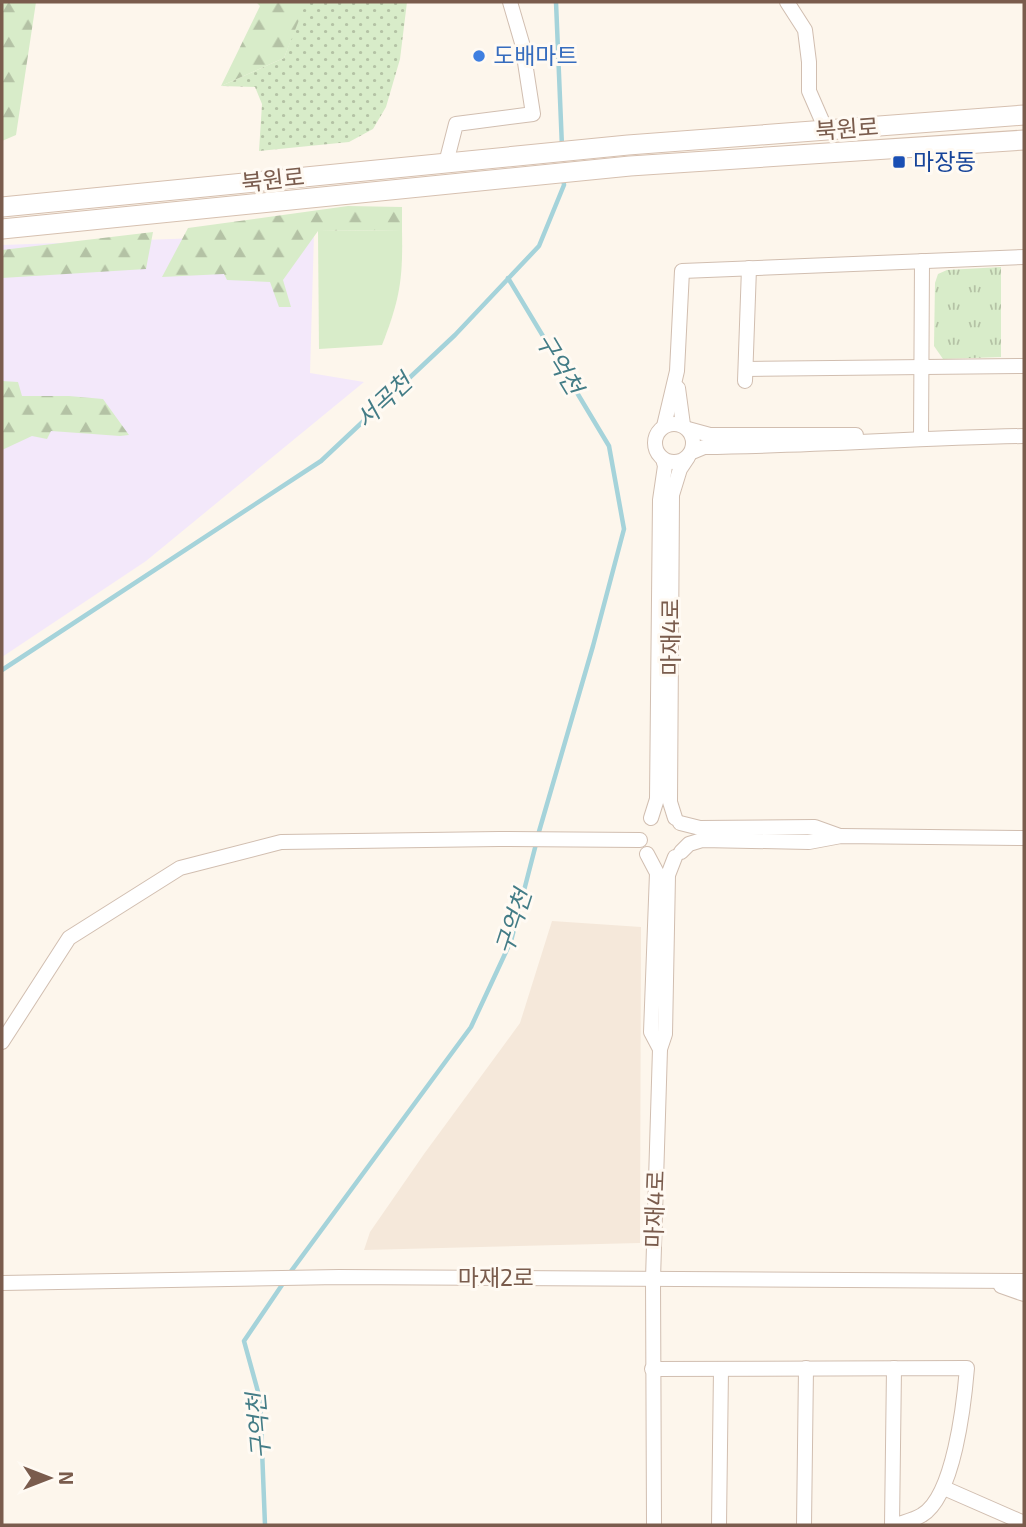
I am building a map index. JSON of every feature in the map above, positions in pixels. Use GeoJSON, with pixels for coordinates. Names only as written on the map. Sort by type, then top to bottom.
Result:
{"type":"FeatureCollection","features":[{"type":"Feature","properties":{"kind":"street"},"geometry":{"type":"LineString","coordinates":[[446,163],[456,124],[533,114],[522,43],[509,2]]}},
{"type":"Feature","properties":{"kind":"street"},"geometry":{"type":"LineString","coordinates":[[787,2],[805,30],[809,91],[826,130]]}},
{"type":"Feature","properties":{"kind":"street","name":"북원로"},"geometry":{"type":"LineString","coordinates":[[2,207],[628,145],[1024,115]]}},
{"type":"Feature","properties":{"kind":"street","name":"북원로"},"geometry":{"type":"LineString","coordinates":[[2,229],[630,166],[1024,140]]}},
{"type":"Feature","properties":{"kind":"street"},"geometry":{"type":"LineString","coordinates":[[1024,257],[682,271],[677,371],[664,426],[654,442],[655,449],[663,459],[676,463],[704,447],[815,446],[920,438],[1024,436]]}},
{"type":"Feature","properties":{"kind":"street"},"geometry":{"type":"LineString","coordinates":[[920,438],[922,261]]}},
{"type":"Feature","properties":{"kind":"street"},"geometry":{"type":"LineString","coordinates":[[749,268],[746,375],[921,367],[1024,366]]}},
{"type":"Feature","properties":{"kind":"street"},"geometry":{"type":"LineString","coordinates":[[677,371],[685,427],[694,439],[690,455]]}},
{"type":"Feature","properties":{"kind":"street"},"geometry":{"type":"LineString","coordinates":[[664,426],[676,423],[710,435],[828,433],[920,438]]}},
{"type":"Feature","properties":{"kind":"street","name":"마재4로"},"geometry":{"type":"LineString","coordinates":[[678,821],[670,802],[672,495],[680,469],[690,455]]}},
{"type":"Feature","properties":{"kind":"street","name":"마재4로"},"geometry":{"type":"LineString","coordinates":[[651,818],[657,799],[660,499],[665,466],[663,459]]}},
{"type":"Feature","properties":{"kind":"street"},"geometry":{"type":"LineString","coordinates":[[841,836],[815,827],[700,828],[661,814],[651,818],[643,826],[640,840],[647,854],[660,860],[678,854],[689,844],[702,840],[809,842],[841,836],[1024,838]]}},
{"type":"Feature","properties":{"kind":"street"},"geometry":{"type":"LineString","coordinates":[[678,821],[685,837],[678,854]]}},
{"type":"Feature","properties":{"kind":"street"},"geometry":{"type":"LineString","coordinates":[[2,1042],[69,938],[180,868],[281,842],[640,840]]}},
{"type":"Feature","properties":{"kind":"street","name":"마재4로"},"geometry":{"type":"LineString","coordinates":[[647,854],[657,873],[651,1032],[660,1049]]}},
{"type":"Feature","properties":{"kind":"street","name":"마재4로"},"geometry":{"type":"LineString","coordinates":[[654,1525],[653,1279],[660,1049],[665,1034],[668,875],[678,854]]}},
{"type":"Feature","properties":{"kind":"street","name":"마재2로"},"geometry":{"type":"LineString","coordinates":[[2,1283],[339,1277],[990,1283]]}},
{"type":"Feature","properties":{"kind":"street"},"geometry":{"type":"LineString","coordinates":[[990,1283],[1024,1281]]}},
{"type":"Feature","properties":{"kind":"street"},"geometry":{"type":"LineString","coordinates":[[990,1283],[1024,1294]]}},
{"type":"Feature","properties":{"kind":"street"},"geometry":{"type":"LineString","coordinates":[[652,1369],[806,1368],[894,1368],[967,1368],[960,1429],[944,1488],[924,1515],[894,1525],[894,1368]]}},
{"type":"Feature","properties":{"kind":"street"},"geometry":{"type":"LineString","coordinates":[[804,1525],[806,1368]]}},
{"type":"Feature","properties":{"kind":"street"},"geometry":{"type":"LineString","coordinates":[[719,1525],[721,1369]]}},
{"type":"Feature","properties":{"kind":"street"},"geometry":{"type":"LineString","coordinates":[[944,1488],[1024,1524]]}},
{"type":"Feature","properties":{"kind":"shaded area"},"geometry":{"type":"Polygon","coordinates":[[[314,234],[310,373],[364,382],[146,561],[2,657],[2,245],[314,234]]]}},
{"type":"Feature","properties":{"kind":"shaded area"},"geometry":{"type":"Polygon","coordinates":[[[552,921],[641,927],[640,1243],[364,1250],[370,1232],[520,1023],[552,921]]]}},
{"type":"Feature","properties":{"kind":"green space"},"geometry":{"type":"Polygon","coordinates":[[[2,2],[36,2],[16,135],[2,141],[2,2]]]}},
{"type":"Feature","properties":{"kind":"green space"},"geometry":{"type":"Polygon","coordinates":[[[256,2],[305,2],[305,5],[284,58],[221,86],[260,6],[256,2]]]}},
{"type":"Feature","properties":{"kind":"green space"},"geometry":{"type":"Polygon","coordinates":[[[305,2],[407,2],[400,59],[386,107],[373,129],[349,142],[259,151],[262,104],[255,87],[221,86],[284,58],[305,2]]]}},
{"type":"Feature","properties":{"kind":"green space"},"geometry":{"type":"Polygon","coordinates":[[[348,206],[402,207],[402,230],[318,231],[283,280],[291,307],[279,307],[270,282],[227,280],[224,274],[162,277],[188,228],[348,206]]]}},
{"type":"Feature","properties":{"kind":"green space"},"geometry":{"type":"Polygon","coordinates":[[[402,230],[399,289],[382,345],[319,349],[318,231],[402,230]]]}},
{"type":"Feature","properties":{"kind":"green space"},"geometry":{"type":"Polygon","coordinates":[[[153,232],[146,269],[2,278],[2,250],[153,232]]]}},
{"type":"Feature","properties":{"kind":"green space"},"geometry":{"type":"Polygon","coordinates":[[[1001,267],[1001,357],[943,359],[934,346],[935,283],[938,274],[947,270],[1001,267]]]}},
{"type":"Feature","properties":{"kind":"green space"},"geometry":{"type":"Polygon","coordinates":[[[2,381],[18,382],[22,396],[103,399],[129,435],[51,431],[47,439],[32,436],[2,450],[2,381]]]}},
{"type":"Feature","properties":{"kind":"waterway","name":"서곡천"},"geometry":{"type":"LineString","coordinates":[[556,2],[562,147]]}},
{"type":"Feature","properties":{"kind":"waterway","name":"서곡천"},"geometry":{"type":"LineString","coordinates":[[2,670],[321,461],[455,335],[539,246],[564,185],[563,176]]}},
{"type":"Feature","properties":{"kind":"waterway","name":"구억천"},"geometry":{"type":"LineString","coordinates":[[508,278],[609,446],[624,529],[538,835]]}},
{"type":"Feature","properties":{"kind":"waterway","name":"구억천"},"geometry":{"type":"LineString","coordinates":[[289,1274],[471,1027],[511,941],[536,844]]}},
{"type":"Feature","properties":{"kind":"waterway","name":"구억천"},"geometry":{"type":"LineString","coordinates":[[265,1525],[260,1399],[244,1341],[284,1282]]}},
{"type":"Feature","properties":{"kind":"place","name":"도배마트"},"geometry":{"type":"Point","coordinates":[479,56]}},
{"type":"Feature","properties":{"kind":"place","name":"마장동"},"geometry":{"type":"Point","coordinates":[899,162]}}]}
